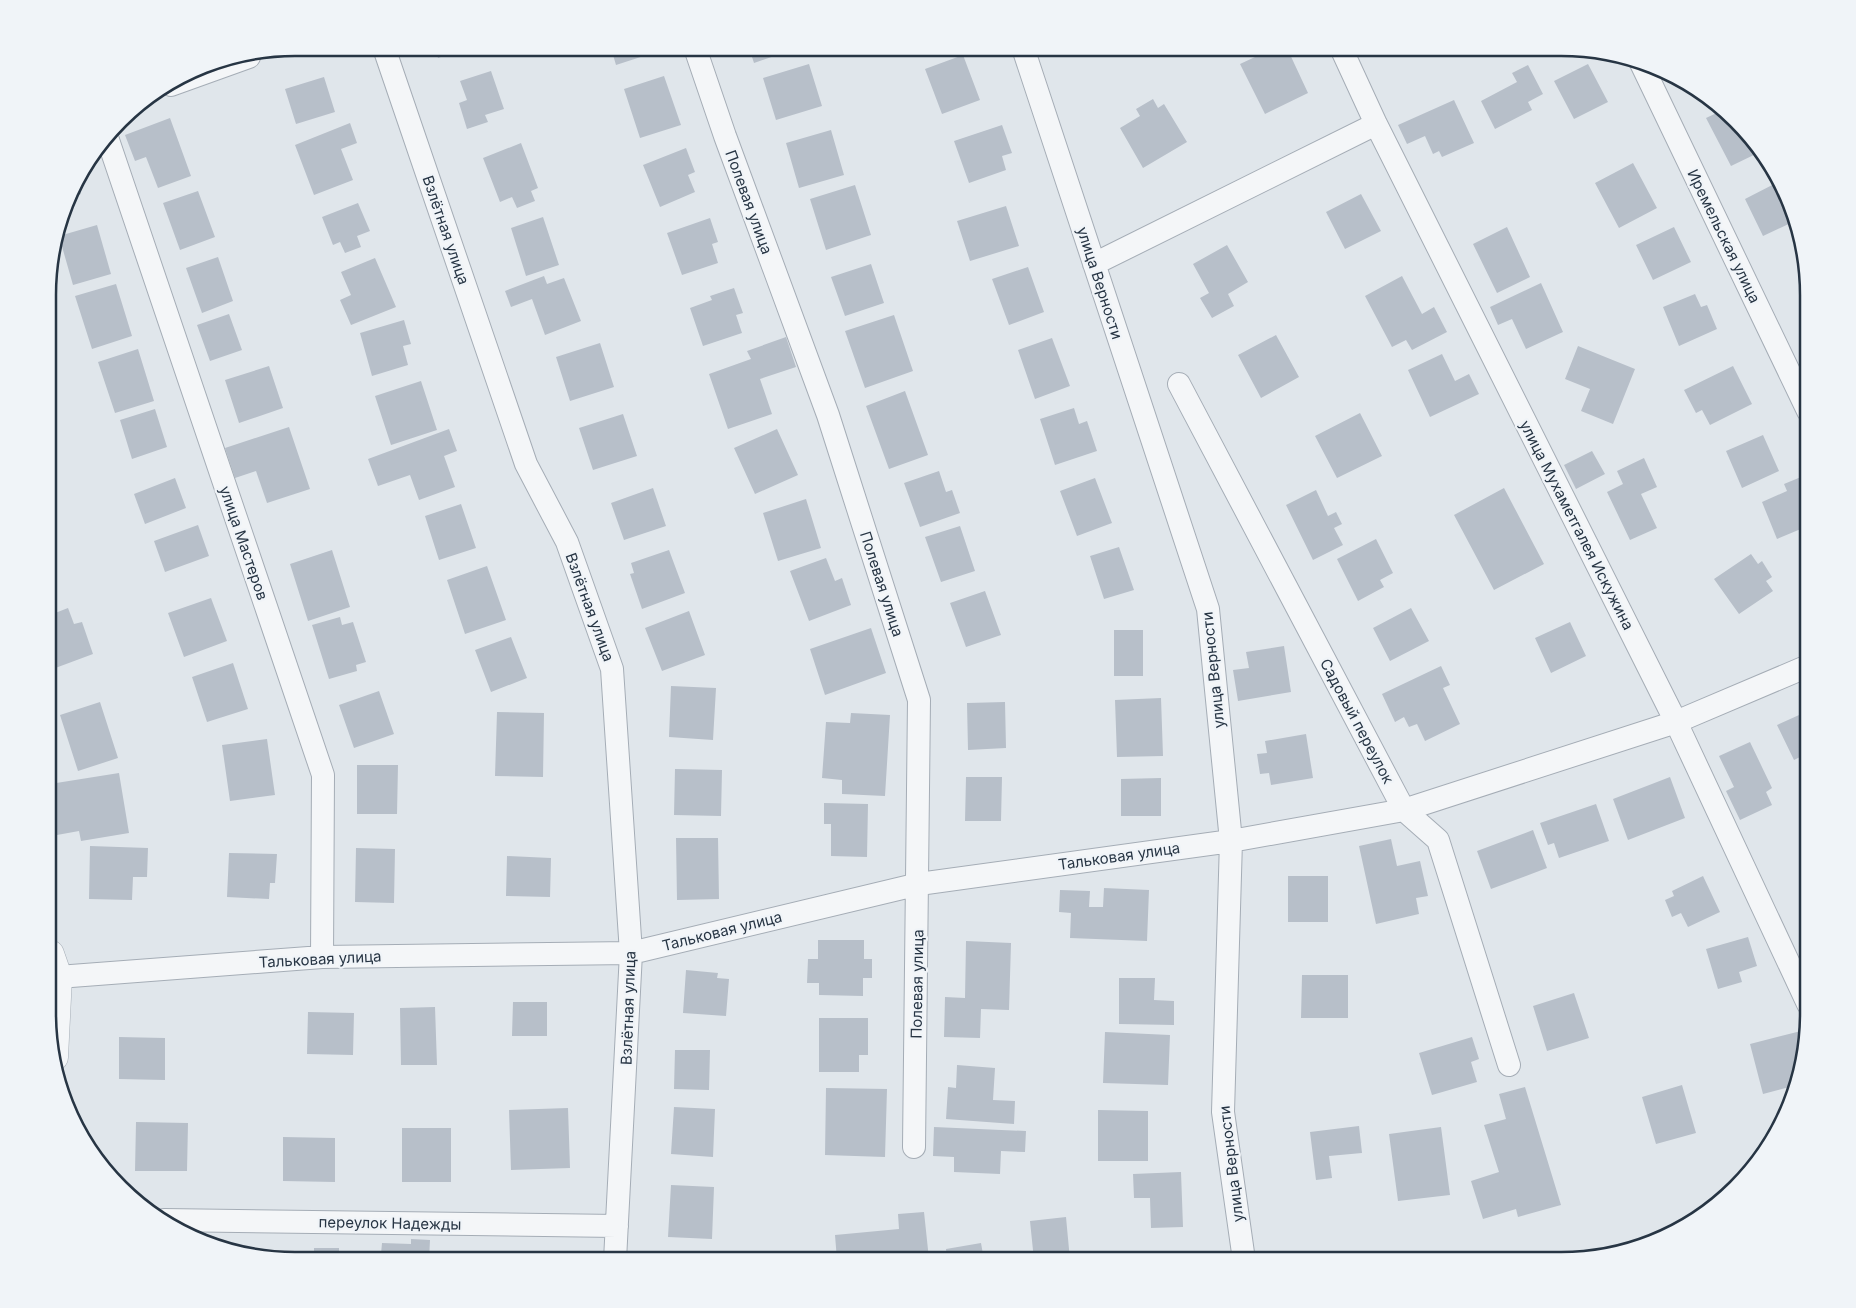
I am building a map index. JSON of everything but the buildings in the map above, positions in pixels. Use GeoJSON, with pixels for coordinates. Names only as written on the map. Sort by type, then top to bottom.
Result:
{"type":"FeatureCollection","features":[{"type":"Feature","properties":{"kind":"street","name":"Взлётная улица"},"geometry":{"type":"LineString","coordinates":[[387,56],[526,464],[567,542],[612,669],[631,953],[615,1252]]}},
{"type":"Feature","properties":{"kind":"street","name":"Полевая улица"},"geometry":{"type":"LineString","coordinates":[[698,56],[725,136],[828,416],[919,700],[914,1147]]}},
{"type":"Feature","properties":{"kind":"street","name":"улица Верности"},"geometry":{"type":"LineString","coordinates":[[1026,56],[1208,609],[1231,841],[1223,1112],[1243,1252]]}},
{"type":"Feature","properties":{"kind":"street","name":"улица Мухаметгалея Искужина"},"geometry":{"type":"LineString","coordinates":[[1345,56],[1376,124],[1676,722],[1800,987]]}},
{"type":"Feature","properties":{"kind":"street","name":"Иремельская улица"},"geometry":{"type":"LineString","coordinates":[[1645,72],[1800,394]]}},
{"type":"Feature","properties":{"kind":"street"},"geometry":{"type":"LineString","coordinates":[[1094,264],[1376,124]]}},
{"type":"Feature","properties":{"kind":"street","name":"улица Мастеров"},"geometry":{"type":"LineString","coordinates":[[110,145],[323,775],[322,957]]}},
{"type":"Feature","properties":{"kind":"street","name":"Садовый переулок"},"geometry":{"type":"LineString","coordinates":[[1180,384],[1404,810],[1438,840],[1509,1065]]}},
{"type":"Feature","properties":{"kind":"street","name":"Тальковая улица"},"geometry":{"type":"LineString","coordinates":[[56,965],[322,957],[631,953],[918,884],[1231,841],[1404,810],[1676,722],[1800,669]]}},
{"type":"Feature","properties":{"kind":"street","name":"переулок Надежды"},"geometry":{"type":"LineString","coordinates":[[176,1220],[617,1226]]}}]}
